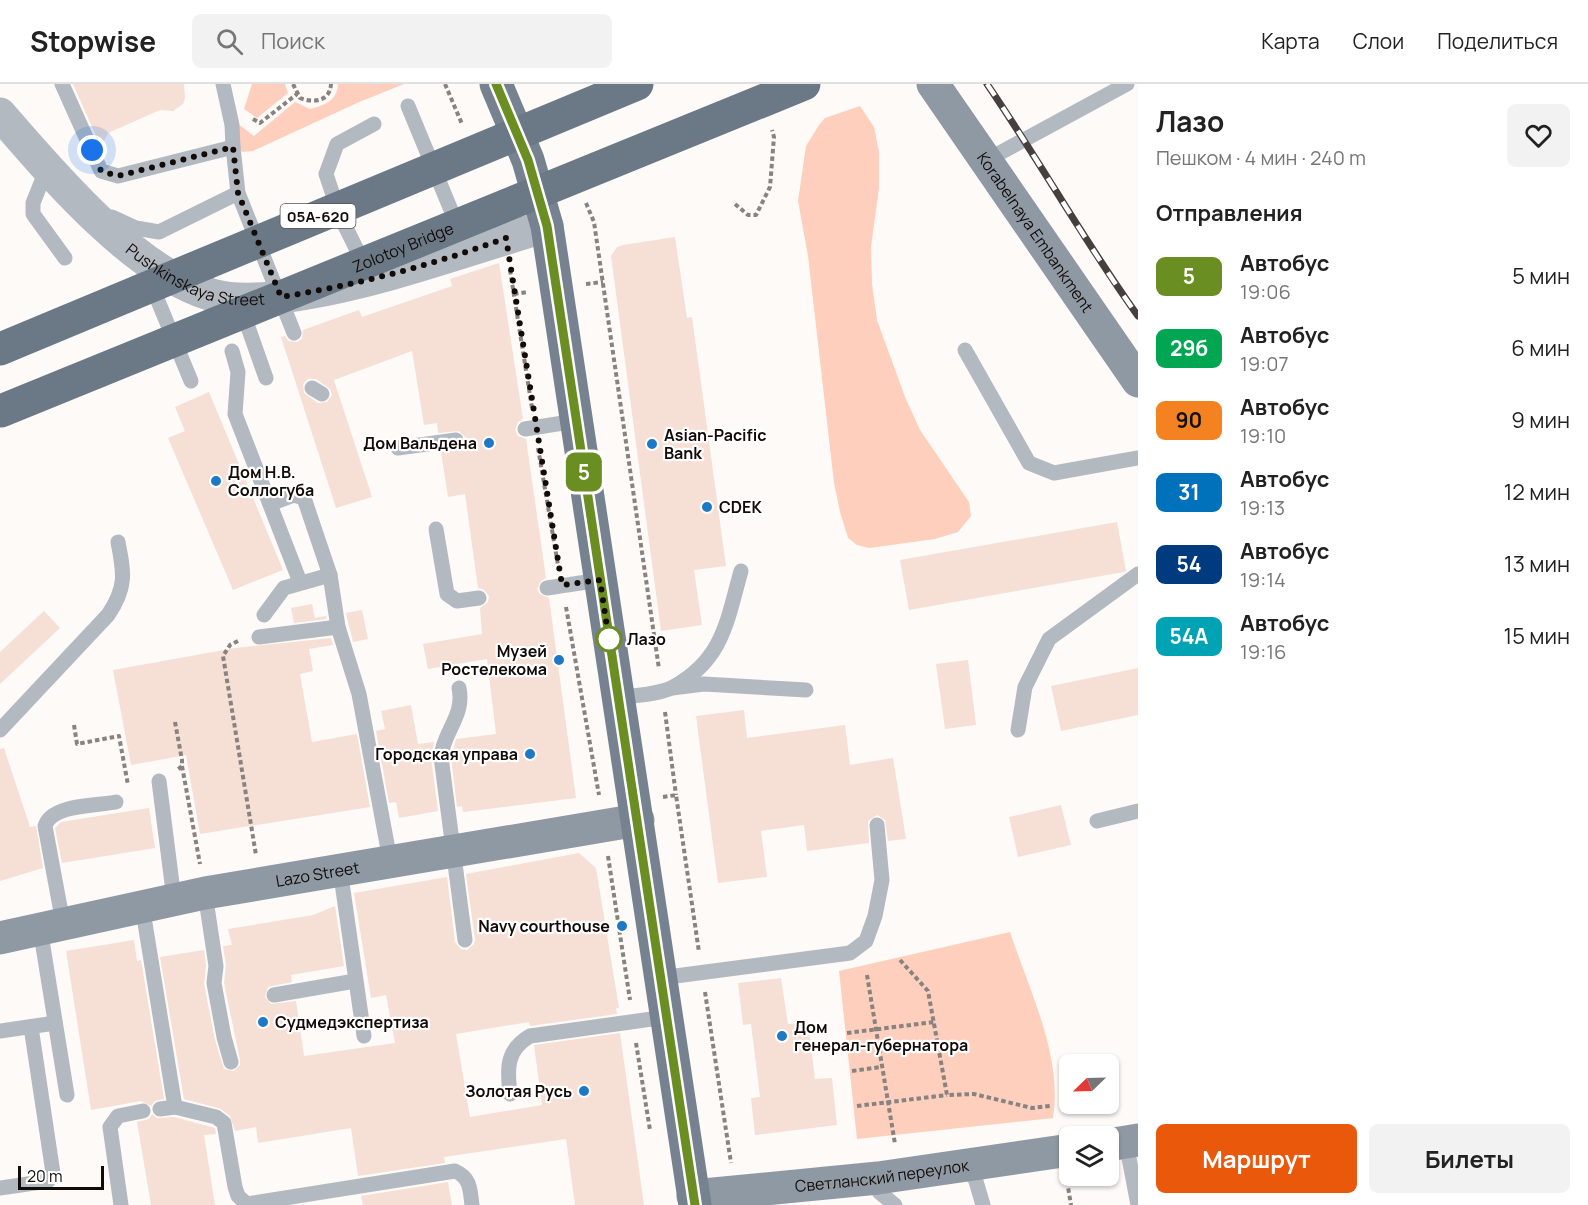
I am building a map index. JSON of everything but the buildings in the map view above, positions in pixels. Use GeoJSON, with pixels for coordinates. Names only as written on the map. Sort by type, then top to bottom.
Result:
{"type":"FeatureCollection","features":[{"type":"Feature","properties":{"kind":"highway","name":"05А-620"},"geometry":{"type":"LineString","coordinates":[[0,349],[637,84]]}},
{"type":"Feature","properties":{"kind":"highway","name":"Zolotoy Bridge"},"geometry":{"type":"LineString","coordinates":[[0,412],[804,84]]}},
{"type":"Feature","properties":{"kind":"main road"},"geometry":{"type":"LineString","coordinates":[[496,84],[528,160],[547,226],[694,1201]]}},
{"type":"Feature","properties":{"kind":"main road","name":"Korabelnaya Embankment"},"geometry":{"type":"LineString","coordinates":[[933,84],[1138,381]]}},
{"type":"Feature","properties":{"kind":"main road","name":"Lazo Street"},"geometry":{"type":"LineString","coordinates":[[0,938],[142,905],[194,887],[340,868],[638,820]]}},
{"type":"Feature","properties":{"kind":"main road","name":"Светланский переулок"},"geometry":{"type":"LineString","coordinates":[[694,1201],[891,1186],[959,1166],[1059,1164]]}},
{"type":"Feature","properties":{"kind":"street","name":"Pushkinskaya Street"},"geometry":{"type":"LineString","coordinates":[[0,114],[80,204],[139,253],[189,285],[212,295],[239,300],[281,297],[369,280],[468,252],[547,226]]}},
{"type":"Feature","properties":{"kind":"lane"},"geometry":{"type":"LineString","coordinates":[[62,84],[101,171],[118,176],[233,147]]}},
{"type":"Feature","properties":{"kind":"lane"},"geometry":{"type":"LineString","coordinates":[[223,84],[232,125],[238,193],[294,333]]}},
{"type":"Feature","properties":{"kind":"lane"},"geometry":{"type":"LineString","coordinates":[[985,161],[1127,84]]}},
{"type":"Feature","properties":{"kind":"lane"},"geometry":{"type":"LineString","coordinates":[[408,106],[468,252]]}},
{"type":"Feature","properties":{"kind":"lane"},"geometry":{"type":"LineString","coordinates":[[369,280],[365,266],[340,216],[326,174],[337,144],[374,124]]}},
{"type":"Feature","properties":{"kind":"lane"},"geometry":{"type":"LineString","coordinates":[[47,168],[33,203],[33,214],[65,258]]}},
{"type":"Feature","properties":{"kind":"lane"},"geometry":{"type":"LineString","coordinates":[[80,204],[136,228],[159,232],[238,193]]}},
{"type":"Feature","properties":{"kind":"lane"},"geometry":{"type":"LineString","coordinates":[[139,253],[192,381]]}},
{"type":"Feature","properties":{"kind":"lane"},"geometry":{"type":"LineString","coordinates":[[239,300],[266,378]]}},
{"type":"Feature","properties":{"kind":"lane"},"geometry":{"type":"LineString","coordinates":[[965,350],[1029,463],[1054,473],[1138,458]]}},
{"type":"Feature","properties":{"kind":"lane"},"geometry":{"type":"LineString","coordinates":[[232,351],[238,372],[235,414],[300,582]]}},
{"type":"Feature","properties":{"kind":"lane"},"geometry":{"type":"LineString","coordinates":[[530,428],[576,421]]}},
{"type":"Feature","properties":{"kind":"lane"},"geometry":{"type":"LineString","coordinates":[[398,448],[456,440]]}},
{"type":"Feature","properties":{"kind":"lane"},"geometry":{"type":"LineString","coordinates":[[270,504],[294,495],[304,498],[330,575],[338,627],[359,694],[390,860]]}},
{"type":"Feature","properties":{"kind":"lane"},"geometry":{"type":"LineString","coordinates":[[436,529],[447,594],[457,601],[479,597]]}},
{"type":"Feature","properties":{"kind":"lane"},"geometry":{"type":"LineString","coordinates":[[0,730],[108,615],[120,598],[124,576],[118,542]]}},
{"type":"Feature","properties":{"kind":"lane"},"geometry":{"type":"LineString","coordinates":[[667,689],[703,663],[721,642],[741,571]]}},
{"type":"Feature","properties":{"kind":"lane"},"geometry":{"type":"LineString","coordinates":[[1018,730],[1025,687],[1049,639],[1138,574]]}},
{"type":"Feature","properties":{"kind":"lane"},"geometry":{"type":"LineString","coordinates":[[264,615],[284,588],[330,575]]}},
{"type":"Feature","properties":{"kind":"lane"},"geometry":{"type":"LineString","coordinates":[[554,586],[600,580]]}},
{"type":"Feature","properties":{"kind":"lane"},"geometry":{"type":"LineString","coordinates":[[259,638],[338,627]]}},
{"type":"Feature","properties":{"kind":"lane"},"geometry":{"type":"LineString","coordinates":[[618,698],[704,684],[806,690]]}},
{"type":"Feature","properties":{"kind":"lane"},"geometry":{"type":"LineString","coordinates":[[459,688],[460,710],[442,748],[441,757],[455,849],[465,940]]}},
{"type":"Feature","properties":{"kind":"lane"},"geometry":{"type":"LineString","coordinates":[[159,781],[194,887],[216,966],[214,983],[231,1062]]}},
{"type":"Feature","properties":{"kind":"lane"},"geometry":{"type":"LineString","coordinates":[[67,1095],[55,1023],[45,826],[47,820],[61,811],[116,802]]}},
{"type":"Feature","properties":{"kind":"lane"},"geometry":{"type":"LineString","coordinates":[[1097,821],[1138,811]]}},
{"type":"Feature","properties":{"kind":"lane"},"geometry":{"type":"LineString","coordinates":[[660,978],[850,953],[866,941],[875,915],[882,880],[877,825]]}},
{"type":"Feature","properties":{"kind":"lane"},"geometry":{"type":"LineString","coordinates":[[340,868],[364,1036]]}},
{"type":"Feature","properties":{"kind":"lane"},"geometry":{"type":"LineString","coordinates":[[142,905],[167,1108],[216,1117],[224,1123],[238,1196],[247,1204],[455,1171],[463,1175],[469,1183],[472,1205]]}},
{"type":"Feature","properties":{"kind":"lane"},"geometry":{"type":"LineString","coordinates":[[274,995],[355,981]]}},
{"type":"Feature","properties":{"kind":"lane"},"geometry":{"type":"LineString","coordinates":[[510,1094],[507,1070],[510,1055],[518,1043],[530,1036],[666,1017]]}},
{"type":"Feature","properties":{"kind":"lane"},"geometry":{"type":"LineString","coordinates":[[0,1031],[55,1023]]}},
{"type":"Feature","properties":{"kind":"lane"},"geometry":{"type":"LineString","coordinates":[[0,1188],[48,1181],[53,1173],[31,1027]]}},
{"type":"Feature","properties":{"kind":"lane"},"geometry":{"type":"LineString","coordinates":[[121,1205],[110,1127],[118,1116],[143,1112]]}},
{"type":"Feature","properties":{"kind":"lane"},"geometry":{"type":"LineString","coordinates":[[1124,1142],[1138,1205]]}},
{"type":"Feature","properties":{"kind":"lane"},"geometry":{"type":"LineString","coordinates":[[959,1166],[975,1178],[983,1205]]}},
{"type":"Feature","properties":{"kind":"path"},"geometry":{"type":"LineString","coordinates":[[293,84],[300,98],[311,102],[323,99],[331,89],[331,84]]}},
{"type":"Feature","properties":{"kind":"path"},"geometry":{"type":"LineString","coordinates":[[250,117],[260,123],[297,94]]}},
{"type":"Feature","properties":{"kind":"path"},"geometry":{"type":"LineString","coordinates":[[735,204],[748,215],[756,215],[770,187],[774,137],[770,126]]}},
{"type":"Feature","properties":{"kind":"path"},"geometry":{"type":"LineString","coordinates":[[594,222],[667,689],[676,795]]}},
{"type":"Feature","properties":{"kind":"path"},"geometry":{"type":"LineString","coordinates":[[506,238],[530,428],[554,586],[603,826],[651,1136]]}},
{"type":"Feature","properties":{"kind":"path"},"geometry":{"type":"LineString","coordinates":[[257,861],[223,656],[230,645],[238,641],[259,638]]}},
{"type":"Feature","properties":{"kind":"path"},"geometry":{"type":"LineString","coordinates":[[175,722],[182,766],[194,887]]}},
{"type":"Feature","properties":{"kind":"path"},"geometry":{"type":"LineString","coordinates":[[74,725],[77,744],[119,736],[129,794],[116,802]]}},
{"type":"Feature","properties":{"kind":"path"},"geometry":{"type":"LineString","coordinates":[[159,781],[182,766]]}},
{"type":"Feature","properties":{"kind":"path"},"geometry":{"type":"LineString","coordinates":[[900,960],[928,991],[947,1095]]}},
{"type":"Feature","properties":{"kind":"path"},"geometry":{"type":"LineString","coordinates":[[867,975],[887,1101],[891,1186]]}},
{"type":"Feature","properties":{"kind":"path"},"geometry":{"type":"LineString","coordinates":[[847,1033],[934,1022]]}},
{"type":"Feature","properties":{"kind":"path"},"geometry":{"type":"LineString","coordinates":[[852,1071],[881,1067]]}},
{"type":"Feature","properties":{"kind":"path"},"geometry":{"type":"LineString","coordinates":[[857,1106],[887,1101],[974,1094],[1032,1108],[1050,1106]]}},
{"type":"Feature","properties":{"kind":"path"},"geometry":{"type":"LineString","coordinates":[[1070,1186],[1071,1205]]}},
{"type":"Feature","properties":{"kind":"shaded area"},"geometry":{"type":"Polygon","coordinates":[[[252,84],[285,84],[288,93],[257,118],[244,109],[252,84]]]}},
{"type":"Feature","properties":{"kind":"shaded area"},"geometry":{"type":"Polygon","coordinates":[[[338,84],[404,84],[253,151],[242,152],[239,148],[237,123],[254,136],[295,102],[310,109],[321,106],[333,98],[338,84]]]}},
{"type":"Feature","properties":{"kind":"shaded area"},"geometry":{"type":"Polygon","coordinates":[[[860,106],[874,127],[879,152],[879,188],[871,247],[872,284],[877,320],[905,397],[920,430],[969,502],[971,516],[958,532],[935,539],[869,548],[857,545],[848,538],[834,483],[808,256],[798,201],[806,146],[819,125],[825,118],[860,106]]]}},
{"type":"Feature","properties":{"kind":"shaded area"},"geometry":{"type":"Polygon","coordinates":[[[1010,932],[1035,1000],[1049,1047],[1055,1095],[1053,1118],[857,1139],[839,971],[1010,932]]]}},
{"type":"Feature","properties":{"kind":"railway"},"geometry":{"type":"LineString","coordinates":[[987,84],[1138,316]]}},
{"type":"Feature","properties":{"kind":"bus line","name":"5"},"geometry":{"type":"LineString","coordinates":[[496,84],[528,160],[547,226],[695,1205]]}},
{"type":"Feature","properties":{"kind":"place","name":"Дом Вальдена"},"geometry":{"type":"Point","coordinates":[489,443]}},
{"type":"Feature","properties":{"kind":"place","name":"Asian-Pacific Bank"},"geometry":{"type":"Point","coordinates":[652,444]}},
{"type":"Feature","properties":{"kind":"place","name":"Дом Н.В. Соллогуба"},"geometry":{"type":"Point","coordinates":[216,481]}},
{"type":"Feature","properties":{"kind":"place","name":"CDEK"},"geometry":{"type":"Point","coordinates":[707,507]}},
{"type":"Feature","properties":{"kind":"place","name":"Лазо"},"geometry":{"type":"Point","coordinates":[609,639]}},
{"type":"Feature","properties":{"kind":"place","name":"Музей Ростелекома"},"geometry":{"type":"Point","coordinates":[559,660]}},
{"type":"Feature","properties":{"kind":"place","name":"Городская управа"},"geometry":{"type":"Point","coordinates":[530,754]}},
{"type":"Feature","properties":{"kind":"place","name":"Navy courthouse"},"geometry":{"type":"Point","coordinates":[622,926]}},
{"type":"Feature","properties":{"kind":"place","name":"Судмедэкспертиза"},"geometry":{"type":"Point","coordinates":[263,1022]}},
{"type":"Feature","properties":{"kind":"place","name":"Дом генерал-губернатора"},"geometry":{"type":"Point","coordinates":[782,1036]}},
{"type":"Feature","properties":{"kind":"place","name":"Золотая Русь"},"geometry":{"type":"Point","coordinates":[584,1091]}},
{"type":"Feature","properties":{"kind":"route"},"geometry":{"type":"LineString","coordinates":[[92,150],[101,171],[118,176],[233,147],[238,193],[281,297],[369,280],[468,252],[506,238],[562,585],[600,580],[610,647],[609,639]]}}]}
